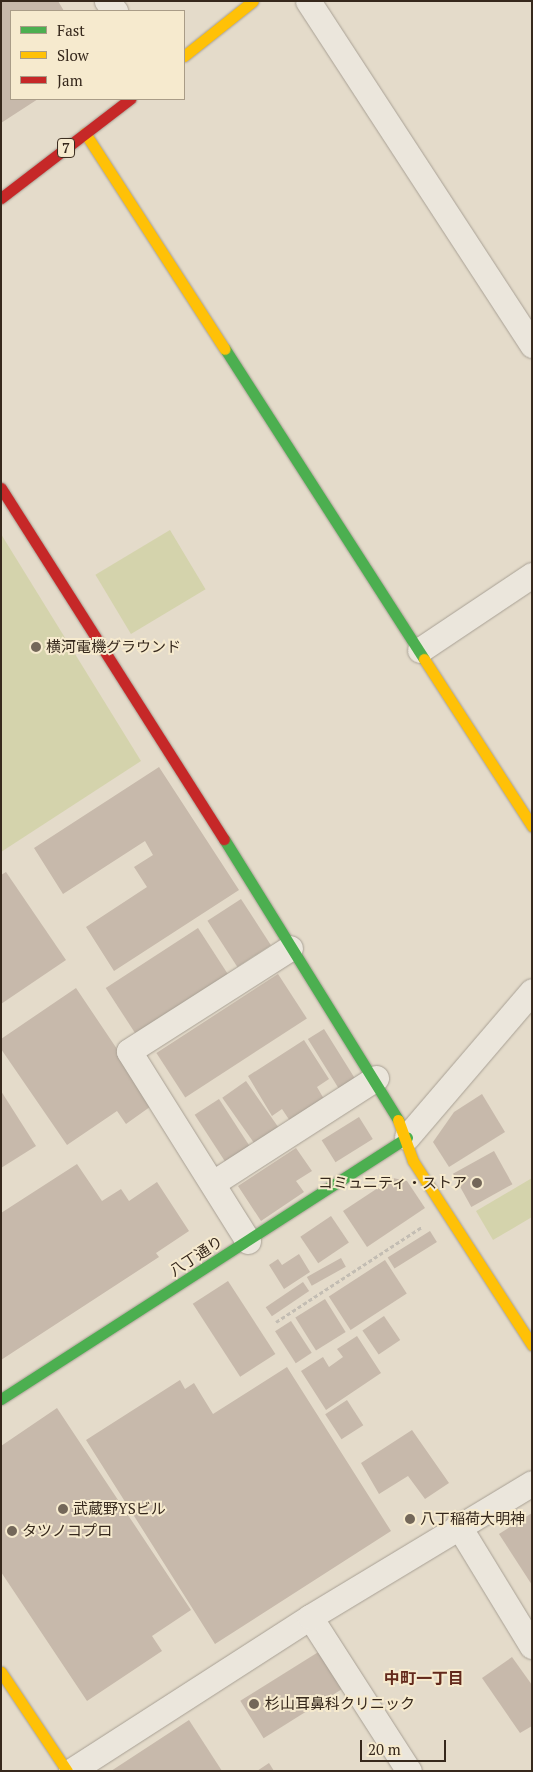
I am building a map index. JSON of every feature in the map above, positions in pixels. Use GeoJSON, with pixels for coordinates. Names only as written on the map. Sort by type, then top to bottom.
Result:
{"type":"FeatureCollection","features":[{"type":"Feature","properties":{"kind":"street"},"geometry":{"type":"LineString","coordinates":[[185,55],[253,1]]}},
{"type":"Feature","properties":{"kind":"street"},"geometry":{"type":"LineString","coordinates":[[308,1],[531,342]]}},
{"type":"Feature","properties":{"kind":"street","name":"7"},"geometry":{"type":"LineString","coordinates":[[1,198],[129,100]]}},
{"type":"Feature","properties":{"kind":"street"},"geometry":{"type":"LineString","coordinates":[[85,133],[532,826]]}},
{"type":"Feature","properties":{"kind":"street"},"geometry":{"type":"LineString","coordinates":[[1,488],[162,736],[290,948],[376,1078],[407,1137],[413,1161],[532,1345]]}},
{"type":"Feature","properties":{"kind":"street"},"geometry":{"type":"LineString","coordinates":[[420,650],[532,575]]}},
{"type":"Feature","properties":{"kind":"street"},"geometry":{"type":"LineString","coordinates":[[248,1241],[129,1051],[290,948]]}},
{"type":"Feature","properties":{"kind":"street"},"geometry":{"type":"LineString","coordinates":[[407,1137],[531,993]]}},
{"type":"Feature","properties":{"kind":"street"},"geometry":{"type":"LineString","coordinates":[[212,1183],[376,1078]]}},
{"type":"Feature","properties":{"kind":"street","name":"八丁通り"},"geometry":{"type":"LineString","coordinates":[[1,1399],[407,1137]]}},
{"type":"Feature","properties":{"kind":"street"},"geometry":{"type":"LineString","coordinates":[[71,1771],[310,1616],[532,1483]]}},
{"type":"Feature","properties":{"kind":"street"},"geometry":{"type":"LineString","coordinates":[[458,1526],[532,1646]]}},
{"type":"Feature","properties":{"kind":"street"},"geometry":{"type":"LineString","coordinates":[[310,1616],[409,1771]]}},
{"type":"Feature","properties":{"kind":"street"},"geometry":{"type":"LineString","coordinates":[[1,1672],[67,1771]]}},
{"type":"Feature","properties":{"kind":"path"},"geometry":{"type":"LineString","coordinates":[[276,1322],[446,1212]]}},
{"type":"Feature","properties":{"kind":"green space"},"geometry":{"type":"Polygon","coordinates":[[[170,530],[206,589],[131,634],[95,575],[170,530]]]}},
{"type":"Feature","properties":{"kind":"green space","name":"横河電機グラウンド"},"geometry":{"type":"Polygon","coordinates":[[[1,534],[141,761],[1,852],[1,534]]]}},
{"type":"Feature","properties":{"kind":"green space"},"geometry":{"type":"Polygon","coordinates":[[[532,1178],[532,1217],[493,1240],[476,1211],[532,1178]]]}},
{"type":"Feature","properties":{"kind":"building"},"geometry":{"type":"Polygon","coordinates":[[[1,1],[58,1],[63,10],[10,10],[10,100],[36,100],[1,123],[1,1]]]}},
{"type":"Feature","properties":{"kind":"building"},"geometry":{"type":"Polygon","coordinates":[[[159,767],[239,890],[114,971],[86,927],[147,887],[134,867],[153,855],[145,841],[63,894],[34,848],[159,767]]]}},
{"type":"Feature","properties":{"kind":"building"},"geometry":{"type":"Polygon","coordinates":[[[6,872],[66,960],[1,1004],[1,875],[6,872]]]}},
{"type":"Feature","properties":{"kind":"building"},"geometry":{"type":"Polygon","coordinates":[[[241,899],[271,945],[237,967],[207,921],[241,899]]]}},
{"type":"Feature","properties":{"kind":"building"},"geometry":{"type":"Polygon","coordinates":[[[198,928],[228,974],[136,1034],[106,988],[198,928]]]}},
{"type":"Feature","properties":{"kind":"building"},"geometry":{"type":"Polygon","coordinates":[[[278,974],[307,1018],[185,1097],[156,1053],[278,974]]]}},
{"type":"Feature","properties":{"kind":"building"},"geometry":{"type":"Polygon","coordinates":[[[76,988],[154,1104],[126,1124],[117,1111],[67,1145],[1,1049],[1,1039],[76,988]]]}},
{"type":"Feature","properties":{"kind":"building"},"geometry":{"type":"Polygon","coordinates":[[[324,1029],[357,1082],[341,1092],[308,1039],[324,1029]]]}},
{"type":"Feature","properties":{"kind":"building"},"geometry":{"type":"Polygon","coordinates":[[[304,1040],[329,1079],[317,1087],[324,1099],[290,1121],[282,1109],[272,1116],[248,1076],[304,1040]]]}},
{"type":"Feature","properties":{"kind":"building"},"geometry":{"type":"Polygon","coordinates":[[[246,1081],[281,1131],[257,1148],[222,1098],[246,1081]]]}},
{"type":"Feature","properties":{"kind":"building"},"geometry":{"type":"Polygon","coordinates":[[[1,1091],[36,1146],[1,1168],[1,1091]]]}},
{"type":"Feature","properties":{"kind":"building"},"geometry":{"type":"Polygon","coordinates":[[[482,1094],[505,1132],[449,1167],[433,1142],[454,1112],[482,1094]]]}},
{"type":"Feature","properties":{"kind":"building"},"geometry":{"type":"Polygon","coordinates":[[[219,1099],[252,1149],[227,1165],[195,1115],[219,1099]]]}},
{"type":"Feature","properties":{"kind":"building"},"geometry":{"type":"Polygon","coordinates":[[[359,1117],[373,1139],[335,1162],[322,1140],[359,1117]]]}},
{"type":"Feature","properties":{"kind":"building"},"geometry":{"type":"Polygon","coordinates":[[[296,1148],[312,1171],[296,1181],[304,1192],[261,1221],[238,1186],[296,1148]]]}},
{"type":"Feature","properties":{"kind":"building"},"geometry":{"type":"Polygon","coordinates":[[[494,1151],[512,1184],[471,1207],[453,1174],[494,1151]]]}},
{"type":"Feature","properties":{"kind":"building"},"geometry":{"type":"Polygon","coordinates":[[[77,1164],[102,1201],[121,1189],[129,1201],[157,1182],[189,1231],[156,1253],[159,1257],[1,1360],[1,1213],[77,1164]]]}},
{"type":"Feature","properties":{"kind":"building"},"geometry":{"type":"Polygon","coordinates":[[[393,1178],[407,1181],[425,1208],[367,1247],[343,1211],[393,1178]]]}},
{"type":"Feature","properties":{"kind":"building"},"geometry":{"type":"Polygon","coordinates":[[[331,1216],[349,1243],[318,1263],[300,1237],[331,1216]]]}},
{"type":"Feature","properties":{"kind":"building"},"geometry":{"type":"Polygon","coordinates":[[[430,1231],[437,1242],[394,1269],[388,1257],[430,1231]]]}},
{"type":"Feature","properties":{"kind":"building"},"geometry":{"type":"Polygon","coordinates":[[[299,1254],[310,1272],[284,1289],[269,1265],[278,1259],[282,1265],[299,1254]]]}},
{"type":"Feature","properties":{"kind":"building"},"geometry":{"type":"Polygon","coordinates":[[[341,1258],[346,1267],[312,1286],[307,1277],[341,1258]]]}},
{"type":"Feature","properties":{"kind":"building"},"geometry":{"type":"Polygon","coordinates":[[[385,1260],[407,1294],[351,1330],[329,1296],[385,1260]]]}},
{"type":"Feature","properties":{"kind":"building"},"geometry":{"type":"Polygon","coordinates":[[[228,1281],[275,1354],[240,1377],[193,1304],[228,1281]]]}},
{"type":"Feature","properties":{"kind":"building"},"geometry":{"type":"Polygon","coordinates":[[[303,1282],[309,1291],[272,1316],[266,1307],[303,1282]]]}},
{"type":"Feature","properties":{"kind":"building"},"geometry":{"type":"Polygon","coordinates":[[[325,1299],[346,1332],[316,1351],[295,1318],[325,1299]]]}},
{"type":"Feature","properties":{"kind":"building"},"geometry":{"type":"Polygon","coordinates":[[[384,1316],[400,1340],[379,1355],[362,1331],[384,1316]]]}},
{"type":"Feature","properties":{"kind":"building"},"geometry":{"type":"Polygon","coordinates":[[[291,1321],[312,1353],[296,1363],[275,1331],[291,1321]]]}},
{"type":"Feature","properties":{"kind":"building"},"geometry":{"type":"Polygon","coordinates":[[[357,1336],[381,1373],[326,1410],[301,1371],[323,1357],[329,1367],[343,1357],[337,1349],[357,1336]]]}},
{"type":"Feature","properties":{"kind":"building"},"geometry":{"type":"Polygon","coordinates":[[[287,1367],[391,1531],[215,1644],[86,1440],[180,1380],[185,1389],[194,1383],[213,1414],[287,1367]]]}},
{"type":"Feature","properties":{"kind":"building"},"geometry":{"type":"Polygon","coordinates":[[[347,1400],[363,1425],[342,1439],[325,1414],[347,1400]]]}},
{"type":"Feature","properties":{"kind":"building","name":"武蔵野YSビル"},"geometry":{"type":"Polygon","coordinates":[[[57,1408],[191,1610],[152,1636],[162,1651],[87,1701],[1,1572],[1,1446],[57,1408]]]}},
{"type":"Feature","properties":{"kind":"building"},"geometry":{"type":"Polygon","coordinates":[[[412,1430],[449,1483],[425,1499],[408,1476],[379,1494],[361,1463],[412,1430]]]}},
{"type":"Feature","properties":{"kind":"building"},"geometry":{"type":"Polygon","coordinates":[[[532,1513],[532,1585],[499,1534],[532,1513]]]}},
{"type":"Feature","properties":{"kind":"building"},"geometry":{"type":"Polygon","coordinates":[[[320,1651],[343,1688],[264,1738],[240,1701],[320,1651]]]}},
{"type":"Feature","properties":{"kind":"building"},"geometry":{"type":"Polygon","coordinates":[[[512,1657],[532,1685],[532,1726],[520,1733],[482,1678],[512,1657]]]}},
{"type":"Feature","properties":{"kind":"building"},"geometry":{"type":"Polygon","coordinates":[[[189,1720],[222,1771],[111,1771],[189,1720]]]}},
{"type":"Feature","properties":{"kind":"building"},"geometry":{"type":"Polygon","coordinates":[[[269,1763],[274,1771],[257,1771],[269,1763]]]}},
{"type":"Feature","properties":{"kind":"traffic: fast"},"geometry":{"type":"LineString","coordinates":[[225,349],[424,659]]}},
{"type":"Feature","properties":{"kind":"traffic: fast"},"geometry":{"type":"LineString","coordinates":[[224,839],[398,1120]]}},
{"type":"Feature","properties":{"kind":"traffic: fast"},"geometry":{"type":"LineString","coordinates":[[1,1399],[407,1137]]}},
{"type":"Feature","properties":{"kind":"traffic: slow"},"geometry":{"type":"LineString","coordinates":[[185,55],[253,1]]}},
{"type":"Feature","properties":{"kind":"traffic: slow"},"geometry":{"type":"LineString","coordinates":[[85,133],[225,349]]}},
{"type":"Feature","properties":{"kind":"traffic: slow"},"geometry":{"type":"LineString","coordinates":[[424,659],[532,826]]}},
{"type":"Feature","properties":{"kind":"traffic: slow"},"geometry":{"type":"LineString","coordinates":[[398,1120],[413,1161],[532,1345]]}},
{"type":"Feature","properties":{"kind":"traffic: slow"},"geometry":{"type":"LineString","coordinates":[[1,1672],[67,1771]]}},
{"type":"Feature","properties":{"kind":"traffic: jam"},"geometry":{"type":"LineString","coordinates":[[1,198],[129,100]]}},
{"type":"Feature","properties":{"kind":"traffic: jam"},"geometry":{"type":"LineString","coordinates":[[1,488],[224,839]]}},
{"type":"Feature","properties":{"kind":"place","name":"横河電機グラウンド"},"geometry":{"type":"Point","coordinates":[36,647]}},
{"type":"Feature","properties":{"kind":"place","name":"コミュニティ・ストア"},"geometry":{"type":"Point","coordinates":[477,1183]}},
{"type":"Feature","properties":{"kind":"place","name":"武蔵野YSビル"},"geometry":{"type":"Point","coordinates":[63,1509]}},
{"type":"Feature","properties":{"kind":"place","name":"八丁稲荷大明神"},"geometry":{"type":"Point","coordinates":[410,1519]}},
{"type":"Feature","properties":{"kind":"place","name":"タツノコプロ"},"geometry":{"type":"Point","coordinates":[12,1531]}},
{"type":"Feature","properties":{"kind":"place","name":"杉山耳鼻科クリニック"},"geometry":{"type":"Point","coordinates":[254,1704]}},
{"type":"Feature","properties":{"kind":"district","name":"中町一丁目"},"geometry":{"type":"Point","coordinates":[424,1678]}}]}
